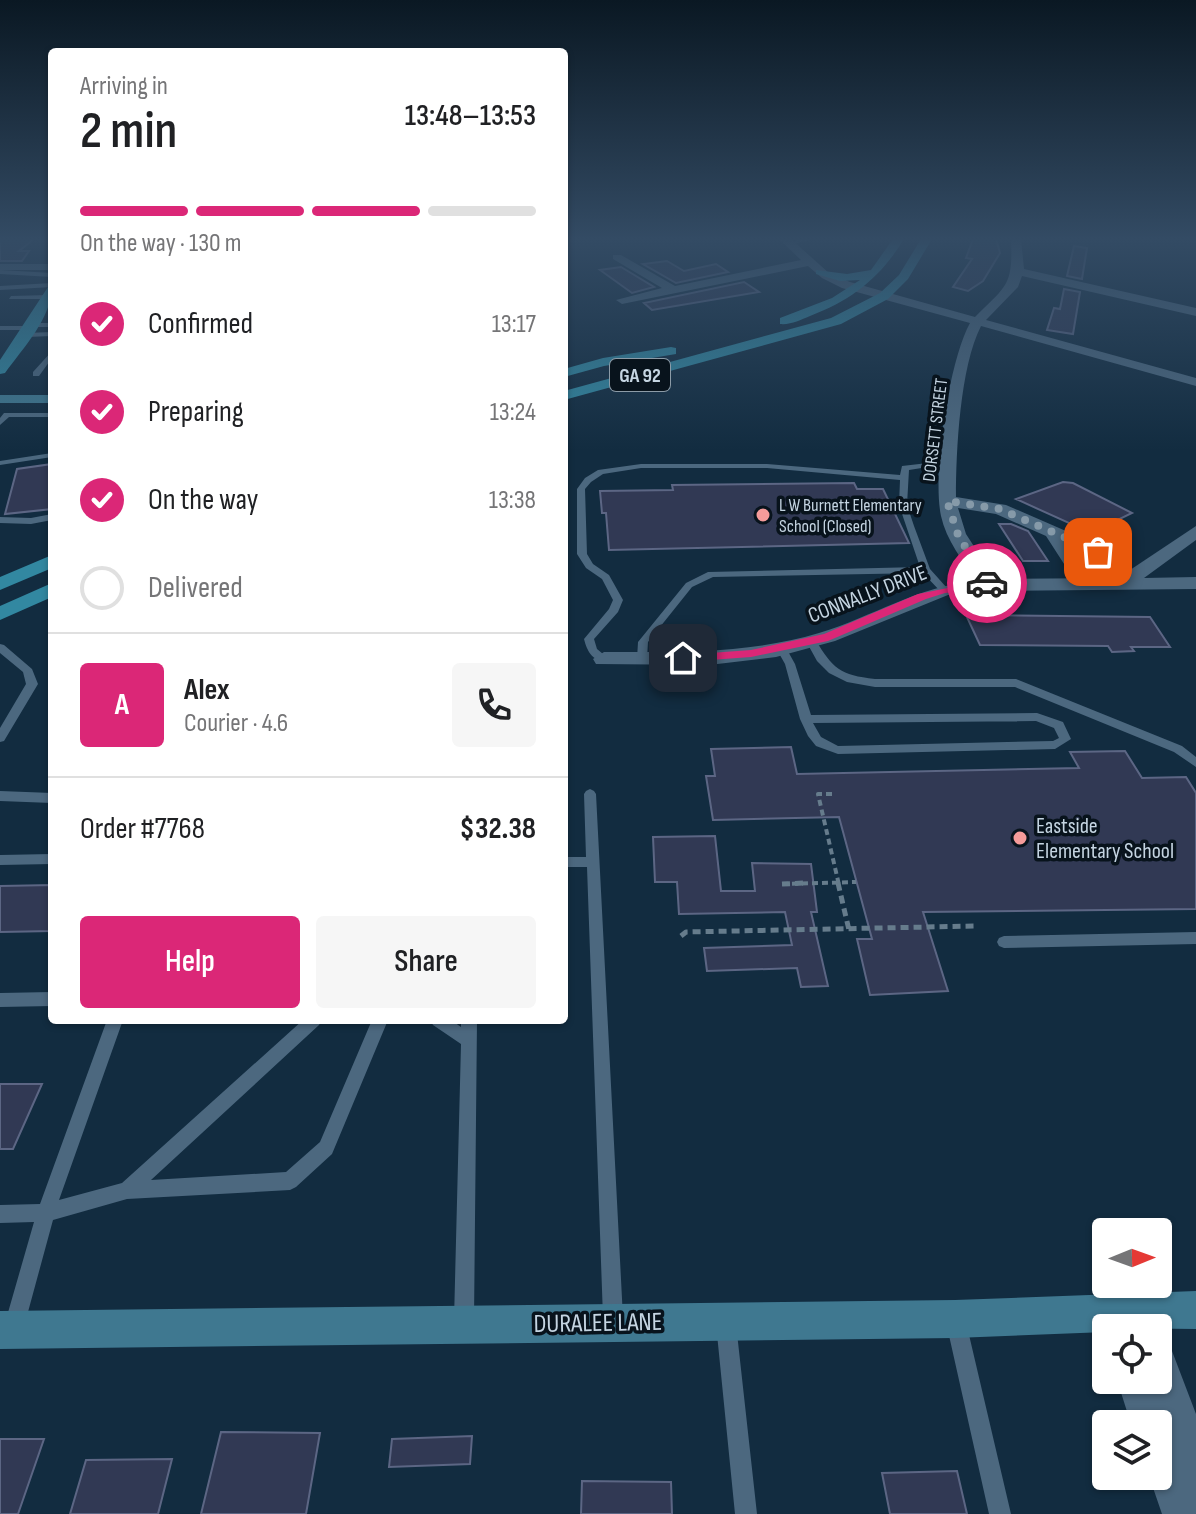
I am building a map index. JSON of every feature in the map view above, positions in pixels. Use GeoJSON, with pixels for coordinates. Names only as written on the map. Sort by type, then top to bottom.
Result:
{"type":"FeatureCollection","features":[{"type":"Feature","properties":{"kind":"main road"},"geometry":{"type":"LineString","coordinates":[[0,370],[41,310]]}},
{"type":"Feature","properties":{"kind":"main road","name":"GA 92"},"geometry":{"type":"LineString","coordinates":[[568,378],[780,323],[816,310]]}},
{"type":"Feature","properties":{"kind":"main road","name":"GA 92"},"geometry":{"type":"LineString","coordinates":[[568,395],[821,326],[855,310]]}},
{"type":"Feature","properties":{"kind":"main road"},"geometry":{"type":"LineString","coordinates":[[568,372],[603,362],[671,351]]}},
{"type":"Feature","properties":{"kind":"main road"},"geometry":{"type":"LineString","coordinates":[[0,584],[48,563]]}},
{"type":"Feature","properties":{"kind":"main road"},"geometry":{"type":"LineString","coordinates":[[0,614],[48,591]]}},
{"type":"Feature","properties":{"kind":"street"},"geometry":{"type":"LineString","coordinates":[[933,310],[1196,382]]}},
{"type":"Feature","properties":{"kind":"street","name":"DORSETT STREET"},"geometry":{"type":"LineString","coordinates":[[989,585],[958,535],[947,501],[948,467],[964,357],[977,322],[990,310]]}},
{"type":"Feature","properties":{"kind":"street"},"geometry":{"type":"LineString","coordinates":[[0,399],[48,399]]}},
{"type":"Feature","properties":{"kind":"street"},"geometry":{"type":"LineString","coordinates":[[947,501],[1000,509],[1098,552]]}},
{"type":"Feature","properties":{"kind":"street"},"geometry":{"type":"LineString","coordinates":[[1124,583],[1196,531]]}},
{"type":"Feature","properties":{"kind":"street"},"geometry":{"type":"LineString","coordinates":[[1053,532],[1073,563]]}},
{"type":"Feature","properties":{"kind":"street","name":"CONNALLY DRIVE"},"geometry":{"type":"LineString","coordinates":[[604,659],[709,658],[781,648],[828,637],[944,590],[989,585],[1196,583]]}},
{"type":"Feature","properties":{"kind":"street","name":"DURALEE LANE"},"geometry":{"type":"LineString","coordinates":[[1172,1314],[1196,1310]]}},
{"type":"Feature","properties":{"kind":"street","name":"DURALEE LANE"},"geometry":{"type":"LineString","coordinates":[[6,1330],[464,1323],[1092,1321]]}},
{"type":"Feature","properties":{"kind":"street"},"geometry":{"type":"LineString","coordinates":[[1168,1394],[1196,1470]]}},
{"type":"Feature","properties":{"kind":"street"},"geometry":{"type":"LineString","coordinates":[[1172,1480],[1184,1514]]}},
{"type":"Feature","properties":{"kind":"lane"},"geometry":{"type":"LineString","coordinates":[[29,329],[48,326]]}},
{"type":"Feature","properties":{"kind":"lane"},"geometry":{"type":"LineString","coordinates":[[0,328],[48,333]]}},
{"type":"Feature","properties":{"kind":"lane"},"geometry":{"type":"LineString","coordinates":[[40,375],[48,360]]}},
{"type":"Feature","properties":{"kind":"lane"},"geometry":{"type":"LineString","coordinates":[[0,423],[7,415],[48,415]]}},
{"type":"Feature","properties":{"kind":"lane"},"geometry":{"type":"LineString","coordinates":[[0,463],[48,456]]}},
{"type":"Feature","properties":{"kind":"lane"},"geometry":{"type":"LineString","coordinates":[[944,590],[926,570],[903,505],[903,478],[905,468],[914,465],[948,467]]}},
{"type":"Feature","properties":{"kind":"lane"},"geometry":{"type":"LineString","coordinates":[[604,659],[592,651],[589,639],[614,610],[618,600],[615,589],[606,577],[589,566],[582,554],[581,489],[601,472],[641,466],[767,466],[903,478]]}},
{"type":"Feature","properties":{"kind":"lane"},"geometry":{"type":"LineString","coordinates":[[0,520],[31,521],[48,518]]}},
{"type":"Feature","properties":{"kind":"lane"},"geometry":{"type":"LineString","coordinates":[[642,659],[643,642],[689,585],[711,574],[926,570]]}},
{"type":"Feature","properties":{"kind":"lane"},"geometry":{"type":"LineString","coordinates":[[811,641],[821,659],[833,671],[851,680],[875,683],[1016,683],[1178,749],[1196,763]]}},
{"type":"Feature","properties":{"kind":"lane"},"geometry":{"type":"LineString","coordinates":[[0,647],[28,671],[32,684],[0,738]]}},
{"type":"Feature","properties":{"kind":"lane"},"geometry":{"type":"LineString","coordinates":[[781,648],[790,664],[806,719],[811,736],[823,746],[838,750],[1055,745],[1065,739],[1059,725],[1037,717],[806,719]]}},
{"type":"Feature","properties":{"kind":"lane"},"geometry":{"type":"LineString","coordinates":[[590,794],[613,1322]]}},
{"type":"Feature","properties":{"kind":"lane"},"geometry":{"type":"LineString","coordinates":[[0,796],[48,798]]}},
{"type":"Feature","properties":{"kind":"lane"},"geometry":{"type":"LineString","coordinates":[[0,860],[48,859]]}},
{"type":"Feature","properties":{"kind":"lane"},"geometry":{"type":"LineString","coordinates":[[568,862],[593,862]]}},
{"type":"Feature","properties":{"kind":"lane"},"geometry":{"type":"LineString","coordinates":[[1004,942],[1196,938]]}},
{"type":"Feature","properties":{"kind":"lane"},"geometry":{"type":"LineString","coordinates":[[0,1000],[48,999]]}},
{"type":"Feature","properties":{"kind":"lane"},"geometry":{"type":"LineString","coordinates":[[6,1330],[114,1024]]}},
{"type":"Feature","properties":{"kind":"lane"},"geometry":{"type":"LineString","coordinates":[[127,1190],[310,1024]]}},
{"type":"Feature","properties":{"kind":"lane"},"geometry":{"type":"LineString","coordinates":[[0,1214],[46,1213],[127,1190],[290,1181],[326,1148],[378,1024]]}},
{"type":"Feature","properties":{"kind":"lane"},"geometry":{"type":"LineString","coordinates":[[444,1024],[469,1041]]}},
{"type":"Feature","properties":{"kind":"lane"},"geometry":{"type":"LineString","coordinates":[[464,1323],[469,1024]]}},
{"type":"Feature","properties":{"kind":"lane"},"geometry":{"type":"LineString","coordinates":[[955,1319],[1000,1514]]}},
{"type":"Feature","properties":{"kind":"lane"},"geometry":{"type":"LineString","coordinates":[[726,1321],[746,1514]]}},
{"type":"Feature","properties":{"kind":"path"},"geometry":{"type":"LineString","coordinates":[[832,794],[818,794],[849,930]]}},
{"type":"Feature","properties":{"kind":"path"},"geometry":{"type":"LineString","coordinates":[[782,884],[856,882]]}},
{"type":"Feature","properties":{"kind":"path"},"geometry":{"type":"LineString","coordinates":[[681,936],[686,932],[976,926]]}},
{"type":"Feature","properties":{"kind":"building"},"geometry":{"type":"Polygon","coordinates":[[[1053,310],[1077,310],[1073,334],[1047,330],[1053,310]]]}},
{"type":"Feature","properties":{"kind":"building"},"geometry":{"type":"Polygon","coordinates":[[[48,465],[48,509],[5,514],[17,469],[48,465]]]}},
{"type":"Feature","properties":{"kind":"building"},"geometry":{"type":"Polygon","coordinates":[[[1063,482],[1073,483],[1132,513],[1091,533],[1016,499],[1063,482]]]}},
{"type":"Feature","properties":{"kind":"building","name":"L W Burnett Elementary School (Closed)"},"geometry":{"type":"Polygon","coordinates":[[[854,483],[857,489],[883,489],[909,543],[609,550],[606,513],[602,513],[600,491],[673,490],[672,485],[854,483]]]}},
{"type":"Feature","properties":{"kind":"building"},"geometry":{"type":"Polygon","coordinates":[[[999,524],[1011,524],[1028,531],[1048,561],[1023,561],[999,524]]]}},
{"type":"Feature","properties":{"kind":"building"},"geometry":{"type":"Polygon","coordinates":[[[966,615],[1150,617],[1170,647],[1131,647],[1134,651],[1112,652],[1108,646],[980,645],[966,615]]]}},
{"type":"Feature","properties":{"kind":"building","name":"Eastside Elementary School"},"geometry":{"type":"Polygon","coordinates":[[[791,747],[797,774],[1079,768],[1070,752],[1125,751],[1142,778],[1186,777],[1196,793],[1196,909],[923,912],[948,991],[870,995],[857,939],[872,939],[839,817],[713,820],[706,776],[715,776],[711,749],[791,747]]]}},
{"type":"Feature","properties":{"kind":"building"},"geometry":{"type":"Polygon","coordinates":[[[715,836],[721,891],[755,891],[752,863],[811,864],[817,912],[811,912],[828,986],[801,987],[797,968],[707,971],[704,948],[792,945],[785,912],[679,914],[677,882],[655,882],[653,837],[715,836]]]}},
{"type":"Feature","properties":{"kind":"building"},"geometry":{"type":"Polygon","coordinates":[[[48,885],[48,931],[0,932],[0,886],[48,885]]]}},
{"type":"Feature","properties":{"kind":"building"},"geometry":{"type":"Polygon","coordinates":[[[0,1084],[42,1084],[13,1149],[0,1149],[0,1084]]]}},
{"type":"Feature","properties":{"kind":"building"},"geometry":{"type":"Polygon","coordinates":[[[221,1432],[320,1433],[306,1514],[201,1514],[221,1432]]]}},
{"type":"Feature","properties":{"kind":"building"},"geometry":{"type":"Polygon","coordinates":[[[472,1436],[470,1464],[389,1467],[392,1439],[472,1436]]]}},
{"type":"Feature","properties":{"kind":"building"},"geometry":{"type":"Polygon","coordinates":[[[0,1439],[44,1439],[18,1514],[0,1514],[0,1439]]]}},
{"type":"Feature","properties":{"kind":"building"},"geometry":{"type":"Polygon","coordinates":[[[172,1459],[158,1514],[70,1514],[86,1460],[172,1459]]]}},
{"type":"Feature","properties":{"kind":"building"},"geometry":{"type":"Polygon","coordinates":[[[957,1471],[967,1514],[890,1514],[882,1473],[957,1471]]]}},
{"type":"Feature","properties":{"kind":"building"},"geometry":{"type":"Polygon","coordinates":[[[582,1481],[671,1482],[672,1514],[581,1514],[582,1481]]]}},
{"type":"Feature","properties":{"kind":"way so far"},"geometry":{"type":"LineString","coordinates":[[987,583],[958,535],[947,501],[983,504],[1000,509],[1098,552]]}},
{"type":"Feature","properties":{"kind":"place","name":"L W Burnett Elementary School (Closed)"},"geometry":{"type":"Point","coordinates":[763,515]}},
{"type":"Feature","properties":{"kind":"place","name":"Eastside Elementary School"},"geometry":{"type":"Point","coordinates":[1020,838]}},
{"type":"Feature","properties":{"kind":"route"},"geometry":{"type":"LineString","coordinates":[[683,658],[776,650],[828,637],[922,596],[989,585],[987,583]]}}]}
